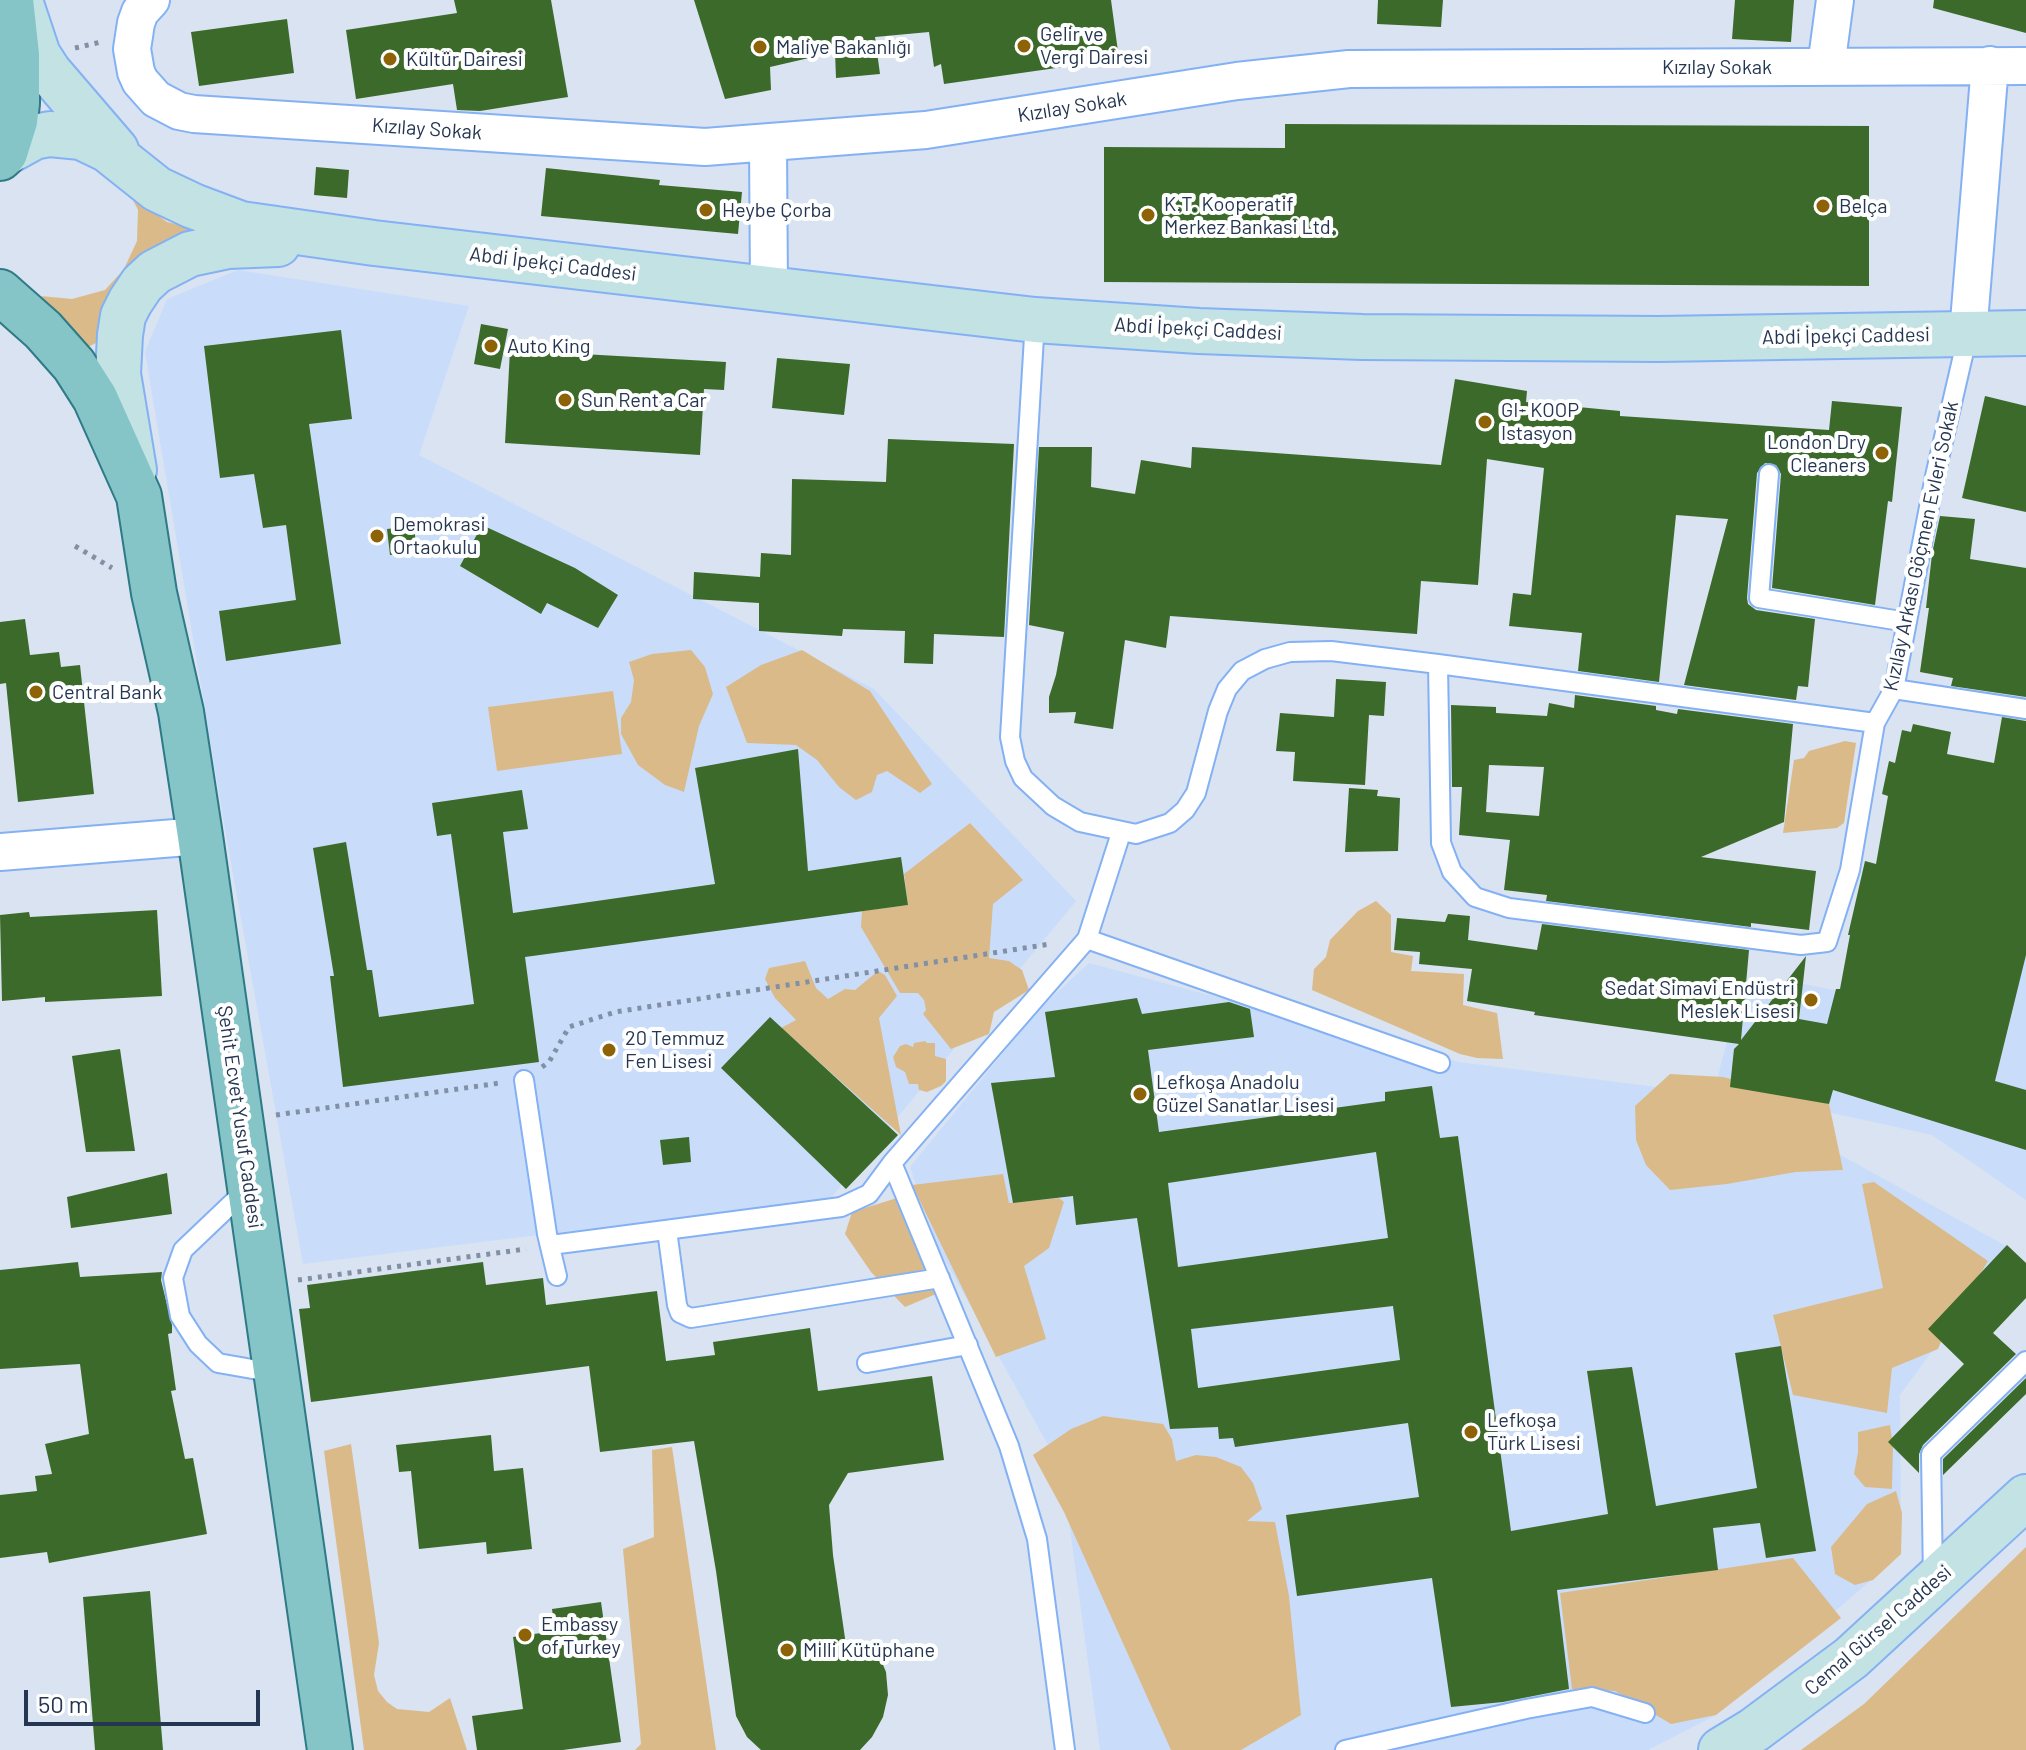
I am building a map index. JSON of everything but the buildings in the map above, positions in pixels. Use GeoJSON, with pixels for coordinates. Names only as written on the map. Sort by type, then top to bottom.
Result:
{"type":"FeatureCollection","features":[{"type":"Feature","properties":{"kind":"main road"},"geometry":{"type":"LineString","coordinates":[[3,156],[15,121],[18,82],[11,0]]}},
{"type":"Feature","properties":{"kind":"main road"},"geometry":{"type":"LineString","coordinates":[[20,0],[38,55],[49,72],[130,166]]}},
{"type":"Feature","properties":{"kind":"main road","name":"Abdi İpekçi Caddesi"},"geometry":{"type":"LineString","coordinates":[[3,156],[34,137],[65,134],[91,140],[157,189],[241,224],[374,243],[1035,320],[1199,331],[1362,337],[1659,339],[2026,333]]}},
{"type":"Feature","properties":{"kind":"main road","name":"Abdi İpekçi Caddesi"},"geometry":{"type":"LineString","coordinates":[[139,496],[118,374],[123,316],[142,284],[155,272],[190,254],[228,246],[374,243]]}},
{"type":"Feature","properties":{"kind":"main road"},"geometry":{"type":"LineString","coordinates":[[0,277],[12,304]]}},
{"type":"Feature","properties":{"kind":"main road","name":"Şehit Ecvet Yusuf Caddesi"},"geometry":{"type":"LineString","coordinates":[[12,304],[43,330],[74,365],[95,398],[139,496],[154,593],[181,712],[200,836],[329,1747]]}},
{"type":"Feature","properties":{"kind":"main road","name":"Cemal Gürsel Caddesi"},"geometry":{"type":"LineString","coordinates":[[1721,1750],[1754,1730],[1839,1667],[2026,1497]]}},
{"type":"Feature","properties":{"kind":"street"},"geometry":{"type":"LineString","coordinates":[[133,36],[140,12],[151,0]]}},
{"type":"Feature","properties":{"kind":"street"},"geometry":{"type":"LineString","coordinates":[[1826,67],[1835,0]]}},
{"type":"Feature","properties":{"kind":"street","name":"Kızılay Sokak"},"geometry":{"type":"LineString","coordinates":[[133,36],[132,49],[140,81],[156,99],[179,111],[194,114],[705,147],[926,130],[1253,78],[1349,69],[2026,66]]}},
{"type":"Feature","properties":{"kind":"street"},"geometry":{"type":"LineString","coordinates":[[1968,334],[1990,65]]}},
{"type":"Feature","properties":{"kind":"street"},"geometry":{"type":"LineString","coordinates":[[768,144],[769,290]]}},
{"type":"Feature","properties":{"kind":"street"},"geometry":{"type":"LineString","coordinates":[[0,852],[200,836]]}},
{"type":"Feature","properties":{"kind":"lane"},"geometry":{"type":"LineString","coordinates":[[1035,320],[1010,737],[1023,778],[1053,806],[1080,822],[1136,834],[1170,823],[1185,810],[1196,793],[1227,689],[1242,671],[1265,659],[1290,652],[1313,650],[1438,664],[1875,723]]}},
{"type":"Feature","properties":{"kind":"lane","name":"Kızılay Arkası Göçmen Evleri Sokak"},"geometry":{"type":"LineString","coordinates":[[1438,664],[1441,843],[1452,872],[1475,897],[1509,908],[1801,945],[1827,942],[1850,870],[1875,723],[1894,689],[1935,476],[1968,334]]}},
{"type":"Feature","properties":{"kind":"lane"},"geometry":{"type":"LineString","coordinates":[[1769,474],[1759,598],[1907,622]]}},
{"type":"Feature","properties":{"kind":"lane"},"geometry":{"type":"LineString","coordinates":[[1894,689],[2026,709]]}},
{"type":"Feature","properties":{"kind":"lane"},"geometry":{"type":"LineString","coordinates":[[551,1245],[841,1207],[869,1194],[892,1163],[1087,939],[1121,833]]}},
{"type":"Feature","properties":{"kind":"lane"},"geometry":{"type":"LineString","coordinates":[[1087,939],[1440,1063]]}},
{"type":"Feature","properties":{"kind":"lane"},"geometry":{"type":"LineString","coordinates":[[524,1080],[557,1276]]}},
{"type":"Feature","properties":{"kind":"lane"},"geometry":{"type":"LineString","coordinates":[[892,1163],[1009,1446],[1037,1539],[1065,1750]]}},
{"type":"Feature","properties":{"kind":"lane"},"geometry":{"type":"LineString","coordinates":[[250,1187],[183,1250],[173,1278],[180,1316],[198,1344],[218,1363],[278,1374]]}},
{"type":"Feature","properties":{"kind":"lane"},"geometry":{"type":"LineString","coordinates":[[667,1230],[677,1305],[680,1313],[691,1318],[940,1278]]}},
{"type":"Feature","properties":{"kind":"lane"},"geometry":{"type":"LineString","coordinates":[[867,1363],[968,1345]]}},
{"type":"Feature","properties":{"kind":"lane"},"geometry":{"type":"LineString","coordinates":[[1933,1584],[1931,1454],[2026,1361]]}},
{"type":"Feature","properties":{"kind":"lane"},"geometry":{"type":"LineString","coordinates":[[1345,1750],[1592,1697],[1645,1713]]}},
{"type":"Feature","properties":{"kind":"path"},"geometry":{"type":"LineString","coordinates":[[38,55],[133,36]]}},
{"type":"Feature","properties":{"kind":"path"},"geometry":{"type":"LineString","coordinates":[[240,1120],[524,1080],[549,1062],[569,1027],[615,1012],[1087,939]]}},
{"type":"Feature","properties":{"kind":"path"},"geometry":{"type":"LineString","coordinates":[[266,1285],[551,1245]]}},
{"type":"Feature","properties":{"kind":"shaded area"},"geometry":{"type":"Polygon","coordinates":[[[131,196],[167,222],[206,231],[106,338],[86,348],[41,296],[72,299],[105,290],[124,269],[137,241],[138,210],[131,196]]]}},
{"type":"Feature","properties":{"kind":"shaded area","name":"20 Temmuz Fen Lisesi"},"geometry":{"type":"Polygon","coordinates":[[[238,270],[469,306],[419,455],[874,689],[1076,901],[830,1199],[303,1264],[226,835],[145,352],[167,299],[238,270]]]}},
{"type":"Feature","properties":{"kind":"shaded area"},"geometry":{"type":"Polygon","coordinates":[[[691,650],[705,667],[713,694],[699,726],[684,792],[665,785],[638,765],[621,734],[621,718],[631,702],[634,680],[629,662],[652,654],[691,650]]]}},
{"type":"Feature","properties":{"kind":"shaded area"},"geometry":{"type":"Polygon","coordinates":[[[802,650],[870,691],[932,784],[920,793],[887,771],[877,775],[872,792],[856,800],[839,787],[817,760],[796,745],[747,743],[726,687],[761,665],[802,650]]]}},
{"type":"Feature","properties":{"kind":"shaded area"},"geometry":{"type":"Polygon","coordinates":[[[613,691],[622,754],[497,771],[488,707],[613,691]]]}},
{"type":"Feature","properties":{"kind":"shaded area"},"geometry":{"type":"Polygon","coordinates":[[[1845,741],[1856,743],[1844,823],[1837,828],[1783,833],[1794,760],[1804,758],[1809,751],[1845,741]]]}},
{"type":"Feature","properties":{"kind":"shaded area","name":"Sedat Simavi Endüstri Meslek Lisesi"},"geometry":{"type":"Polygon","coordinates":[[[2026,809],[2026,1200],[1932,1135],[1715,1087],[1742,985],[1781,988],[1787,981],[1962,1014],[2026,809]]]}},
{"type":"Feature","properties":{"kind":"shaded area"},"geometry":{"type":"Polygon","coordinates":[[[970,823],[1023,880],[993,904],[989,958],[1009,961],[1022,970],[1029,990],[994,1012],[989,1034],[951,1049],[923,1014],[926,1010],[924,1000],[918,993],[900,993],[861,927],[862,911],[908,905],[904,874],[970,823]]]}},
{"type":"Feature","properties":{"kind":"shaded area"},"geometry":{"type":"Polygon","coordinates":[[[1376,901],[1391,915],[1391,952],[1413,956],[1411,971],[1464,974],[1463,1005],[1497,1013],[1503,1059],[1460,1054],[1312,990],[1314,969],[1326,957],[1330,940],[1358,911],[1376,901]]]}},
{"type":"Feature","properties":{"kind":"shaded area"},"geometry":{"type":"Polygon","coordinates":[[[805,961],[816,988],[828,999],[845,989],[855,990],[878,971],[885,975],[897,996],[879,1018],[901,1135],[781,1028],[796,1020],[775,998],[765,979],[769,968],[805,961]]]}},
{"type":"Feature","properties":{"kind":"shaded area","name":"Lefkoşa Türk Lisesi"},"geometry":{"type":"Polygon","coordinates":[[[1089,963],[1459,1062],[1735,1097],[2008,1247],[1900,1395],[1901,1554],[1716,1715],[1648,1750],[1100,1750],[1062,1470],[937,1246],[910,1167],[1039,1009],[1089,963]]]}},
{"type":"Feature","properties":{"kind":"shaded area"},"geometry":{"type":"Polygon","coordinates":[[[914,1043],[935,1043],[935,1056],[946,1059],[946,1081],[927,1092],[919,1090],[918,1084],[909,1084],[905,1072],[896,1067],[893,1057],[900,1046],[906,1044],[913,1047],[914,1043]]]}},
{"type":"Feature","properties":{"kind":"shaded area"},"geometry":{"type":"Polygon","coordinates":[[[1670,1074],[1723,1077],[1829,1104],[1843,1170],[1796,1172],[1670,1190],[1646,1165],[1636,1140],[1635,1106],[1670,1074]]]}},
{"type":"Feature","properties":{"kind":"shaded area"},"geometry":{"type":"Polygon","coordinates":[[[1003,1174],[1009,1203],[1059,1198],[1064,1202],[1049,1248],[1024,1266],[1046,1339],[996,1357],[912,1185],[1003,1174]]]}},
{"type":"Feature","properties":{"kind":"shaded area"},"geometry":{"type":"Polygon","coordinates":[[[1874,1182],[1988,1261],[1938,1349],[1892,1368],[1887,1413],[1793,1395],[1773,1315],[1883,1288],[1862,1184],[1874,1182]]]}},
{"type":"Feature","properties":{"kind":"shaded area"},"geometry":{"type":"Polygon","coordinates":[[[897,1198],[932,1261],[936,1294],[905,1307],[871,1272],[845,1234],[852,1212],[897,1198]]]}},
{"type":"Feature","properties":{"kind":"shaded area"},"geometry":{"type":"Polygon","coordinates":[[[1103,1416],[1163,1424],[1172,1439],[1176,1461],[1196,1455],[1216,1457],[1241,1467],[1253,1483],[1262,1509],[1247,1521],[1275,1522],[1289,1596],[1301,1715],[1241,1750],[1171,1750],[1064,1512],[1033,1455],[1071,1429],[1103,1416]]]}},
{"type":"Feature","properties":{"kind":"shaded area"},"geometry":{"type":"Polygon","coordinates":[[[1890,1425],[1892,1489],[1865,1487],[1854,1474],[1858,1432],[1890,1425]]]}},
{"type":"Feature","properties":{"kind":"shaded area"},"geometry":{"type":"Polygon","coordinates":[[[351,1444],[379,1643],[374,1675],[378,1691],[397,1709],[429,1712],[450,1698],[467,1750],[364,1750],[324,1451],[351,1444]]]}},
{"type":"Feature","properties":{"kind":"shaded area"},"geometry":{"type":"Polygon","coordinates":[[[672,1447],[716,1750],[635,1750],[641,1744],[623,1549],[654,1537],[652,1450],[672,1447]]]}},
{"type":"Feature","properties":{"kind":"shaded area"},"geometry":{"type":"Polygon","coordinates":[[[1896,1491],[1902,1513],[1901,1554],[1873,1580],[1855,1585],[1835,1574],[1831,1547],[1867,1504],[1896,1491]]]}},
{"type":"Feature","properties":{"kind":"shaded area"},"geometry":{"type":"Polygon","coordinates":[[[2026,1547],[2026,1750],[1801,1750],[1864,1704],[2026,1547]]]}},
{"type":"Feature","properties":{"kind":"shaded area"},"geometry":{"type":"Polygon","coordinates":[[[1793,1558],[1841,1618],[1716,1715],[1671,1724],[1615,1691],[1572,1689],[1560,1593],[1793,1558]]]}},
{"type":"Feature","properties":{"kind":"place","name":"Gelir ve Vergi Dairesi"},"geometry":{"type":"Point","coordinates":[1024,46]}},
{"type":"Feature","properties":{"kind":"place","name":"Maliye Bakanlığı"},"geometry":{"type":"Point","coordinates":[760,47]}},
{"type":"Feature","properties":{"kind":"place","name":"Kültür Dairesi"},"geometry":{"type":"Point","coordinates":[390,59]}},
{"type":"Feature","properties":{"kind":"place","name":"Belça"},"geometry":{"type":"Point","coordinates":[1823,206]}},
{"type":"Feature","properties":{"kind":"place","name":"Heybe Çorba"},"geometry":{"type":"Point","coordinates":[706,210]}},
{"type":"Feature","properties":{"kind":"place","name":"K.T. Kooperatif Merkez Bankasi Ltd."},"geometry":{"type":"Point","coordinates":[1148,215]}},
{"type":"Feature","properties":{"kind":"place","name":"Auto King"},"geometry":{"type":"Point","coordinates":[491,346]}},
{"type":"Feature","properties":{"kind":"place","name":"Sun Rent a Car"},"geometry":{"type":"Point","coordinates":[565,400]}},
{"type":"Feature","properties":{"kind":"place","name":"GI- KOOP Istasyon"},"geometry":{"type":"Point","coordinates":[1485,422]}},
{"type":"Feature","properties":{"kind":"place","name":"London Dry Cleaners"},"geometry":{"type":"Point","coordinates":[1882,453]}},
{"type":"Feature","properties":{"kind":"place","name":"Demokrasi Ortaokulu"},"geometry":{"type":"Point","coordinates":[377,536]}},
{"type":"Feature","properties":{"kind":"place","name":"Central Bank"},"geometry":{"type":"Point","coordinates":[36,692]}},
{"type":"Feature","properties":{"kind":"place","name":"Sedat Simavi Endüstri Meslek Lisesi"},"geometry":{"type":"Point","coordinates":[1811,1000]}},
{"type":"Feature","properties":{"kind":"place","name":"20 Temmuz Fen Lisesi"},"geometry":{"type":"Point","coordinates":[609,1050]}},
{"type":"Feature","properties":{"kind":"place","name":"Lefkoşa Anadolu Güzel Sanatlar Lisesi"},"geometry":{"type":"Point","coordinates":[1140,1094]}},
{"type":"Feature","properties":{"kind":"place","name":"Lefkoşa Türk Lisesi"},"geometry":{"type":"Point","coordinates":[1471,1432]}},
{"type":"Feature","properties":{"kind":"place","name":"Embassy of Turkey"},"geometry":{"type":"Point","coordinates":[525,1635]}},
{"type":"Feature","properties":{"kind":"place","name":"Milli Kütüphane"},"geometry":{"type":"Point","coordinates":[787,1650]}}]}
